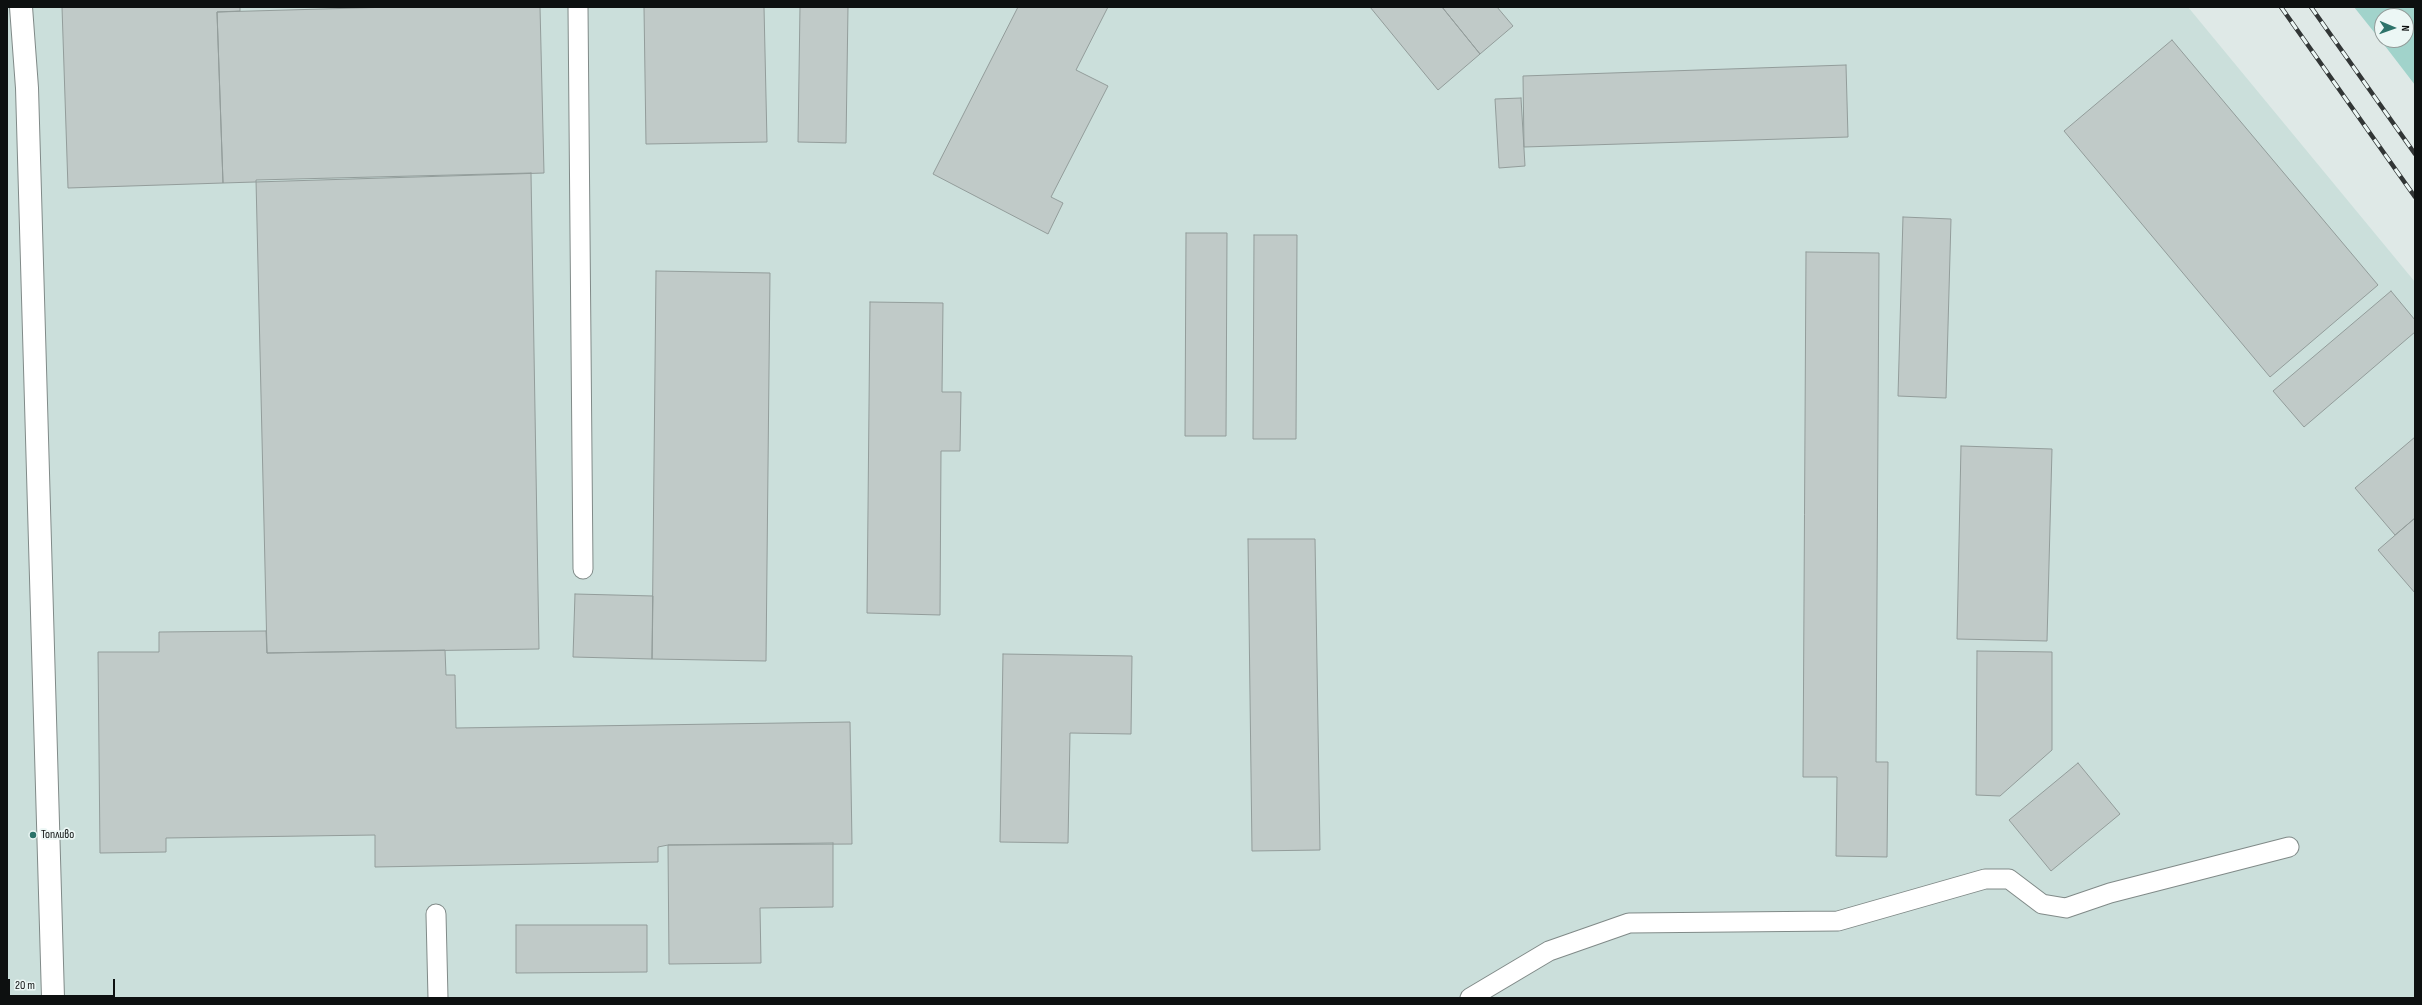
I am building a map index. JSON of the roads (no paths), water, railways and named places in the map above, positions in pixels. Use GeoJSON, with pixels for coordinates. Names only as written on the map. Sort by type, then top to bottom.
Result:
{"type":"FeatureCollection","features":[{"type":"Feature","properties":{"kind":"street"},"geometry":{"type":"LineString","coordinates":[[20,7],[28,96],[53,998]]}},
{"type":"Feature","properties":{"kind":"lane"},"geometry":{"type":"LineString","coordinates":[[578,7],[583,569]]}},
{"type":"Feature","properties":{"kind":"lane"},"geometry":{"type":"LineString","coordinates":[[1470,998],[1549,951],[1629,923],[1838,921],[1985,879],[2009,879],[2042,904],[2066,908],[2110,893],[2289,847]]}},
{"type":"Feature","properties":{"kind":"lane"},"geometry":{"type":"LineString","coordinates":[[436,914],[438,998]]}},
{"type":"Feature","properties":{"kind":"railway"},"geometry":{"type":"LineString","coordinates":[[2281,7],[2415,197]]}},
{"type":"Feature","properties":{"kind":"railway"},"geometry":{"type":"LineString","coordinates":[[2311,7],[2415,154]]}},
{"type":"Feature","properties":{"kind":"place","name":"Топливо"},"geometry":{"type":"Point","coordinates":[33,835]}}]}
